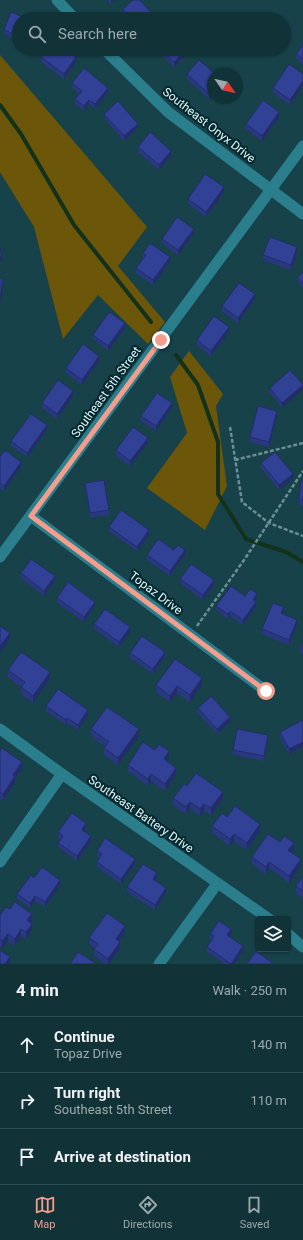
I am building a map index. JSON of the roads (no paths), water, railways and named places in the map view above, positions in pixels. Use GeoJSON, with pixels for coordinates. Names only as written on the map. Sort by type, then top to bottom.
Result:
{"type":"FeatureCollection","features":[{"type":"Feature","properties":{"kind":"street"},"geometry":{"type":"LineString","coordinates":[[57,0],[68,12]]}},
{"type":"Feature","properties":{"kind":"street","name":"Southeast Onyx Drive"},"geometry":{"type":"LineString","coordinates":[[111,56],[168,112],[303,214]]}},
{"type":"Feature","properties":{"kind":"street","name":"Southeast 5th Street"},"geometry":{"type":"LineString","coordinates":[[0,557],[303,146]]}},
{"type":"Feature","properties":{"kind":"street","name":"Topaz Drive"},"geometry":{"type":"LineString","coordinates":[[31,516],[266,691]]}},
{"type":"Feature","properties":{"kind":"street","name":"Southeast Battery Drive"},"geometry":{"type":"LineString","coordinates":[[0,729],[217,884],[265,916]]}},
{"type":"Feature","properties":{"kind":"street"},"geometry":{"type":"LineString","coordinates":[[0,862],[62,774]]}},
{"type":"Feature","properties":{"kind":"street"},"geometry":{"type":"LineString","coordinates":[[159,964],[217,884]]}},
{"type":"Feature","properties":{"kind":"street"},"geometry":{"type":"LineString","coordinates":[[291,937],[303,947]]}},
{"type":"Feature","properties":{"kind":"waterway"},"geometry":{"type":"LineString","coordinates":[[0,105],[21,134],[74,225],[151,322]]}},
{"type":"Feature","properties":{"kind":"waterway"},"geometry":{"type":"LineString","coordinates":[[176,355],[198,385],[218,442],[218,494],[246,539],[286,552],[303,562]]}}]}
